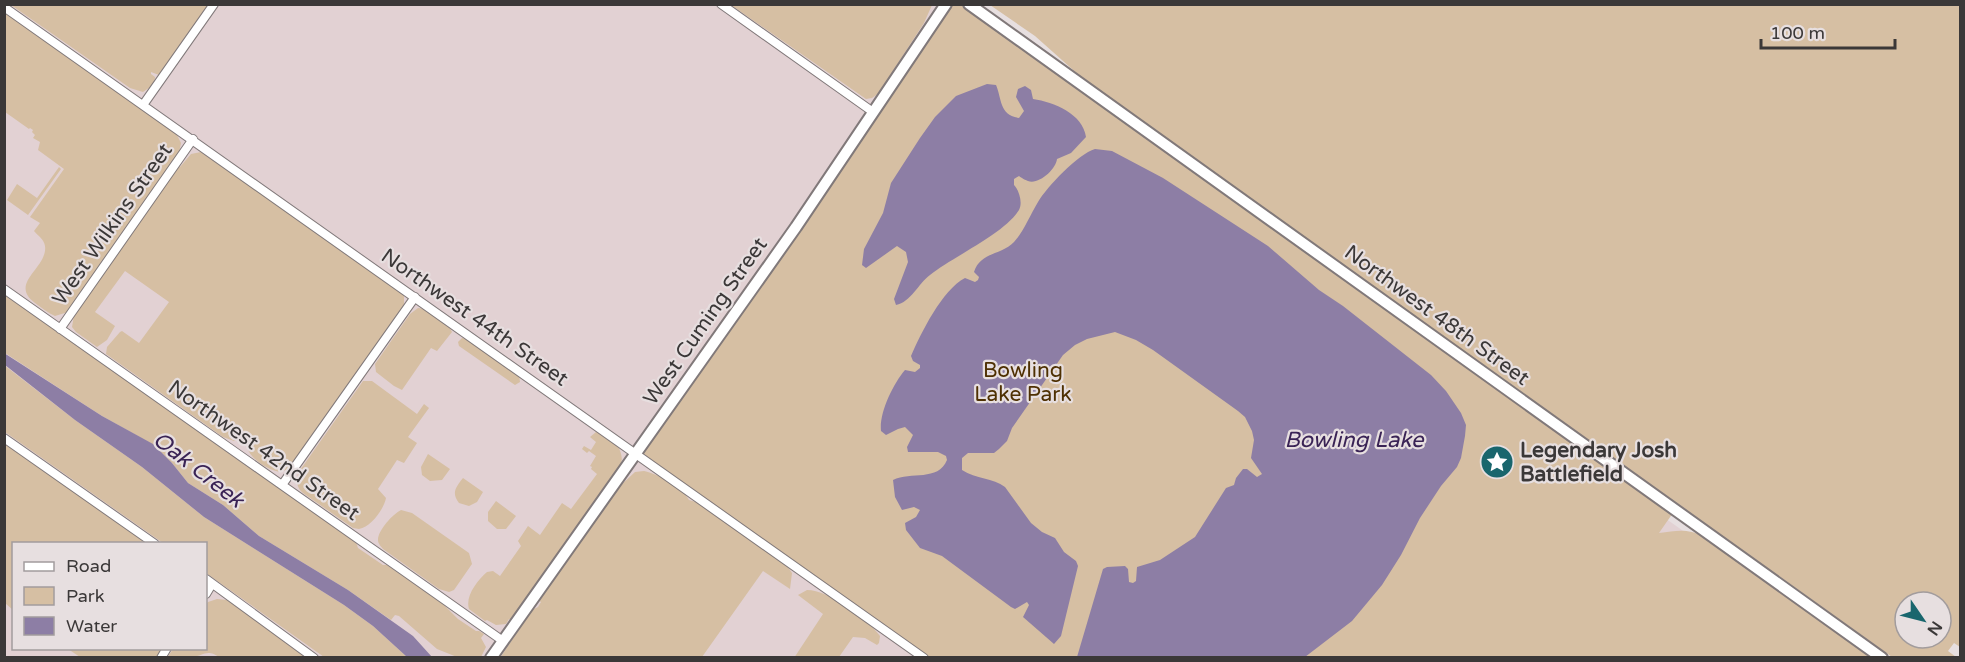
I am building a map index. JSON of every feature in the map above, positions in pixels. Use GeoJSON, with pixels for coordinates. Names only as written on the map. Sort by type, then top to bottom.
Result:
{"type":"FeatureCollection","features":[{"type":"Feature","properties":{"kind":"main road","name":"West Cuming Street"},"geometry":{"type":"LineString","coordinates":[[491,657],[796,227],[946,4]]}},
{"type":"Feature","properties":{"kind":"main road","name":"Northwest 48th Street"},"geometry":{"type":"LineString","coordinates":[[969,4],[1882,657]]}},
{"type":"Feature","properties":{"kind":"street"},"geometry":{"type":"LineString","coordinates":[[143,105],[214,4]]}},
{"type":"Feature","properties":{"kind":"street"},"geometry":{"type":"LineString","coordinates":[[720,4],[873,112]]}},
{"type":"Feature","properties":{"kind":"street","name":"Northwest 44th Street"},"geometry":{"type":"LineString","coordinates":[[4,7],[924,657]]}},
{"type":"Feature","properties":{"kind":"street","name":"West Wilkins Street"},"geometry":{"type":"LineString","coordinates":[[60,329],[193,139]]}},
{"type":"Feature","properties":{"kind":"street","name":"Northwest 42nd Street"},"geometry":{"type":"LineString","coordinates":[[4,289],[503,640]]}},
{"type":"Feature","properties":{"kind":"street"},"geometry":{"type":"LineString","coordinates":[[282,485],[416,297]]}},
{"type":"Feature","properties":{"kind":"street"},"geometry":{"type":"LineString","coordinates":[[4,438],[154,542]]}},
{"type":"Feature","properties":{"kind":"street"},"geometry":{"type":"LineString","coordinates":[[209,582],[314,657]]}},
{"type":"Feature","properties":{"kind":"shaded area"},"geometry":{"type":"Polygon","coordinates":[[[4,5],[941,5],[1861,657],[5,657],[4,5]]]}},
{"type":"Feature","properties":{"kind":"green space"},"geometry":{"type":"Polygon","coordinates":[[[11,5],[209,5],[159,75],[151,72],[155,77],[154,82],[143,92],[130,88],[11,5]]]}},
{"type":"Feature","properties":{"kind":"green space"},"geometry":{"type":"Polygon","coordinates":[[[731,5],[932,5],[924,23],[878,94],[866,99],[731,5]]]}},
{"type":"Feature","properties":{"kind":"green space","name":"Bowling Lake Park"},"geometry":{"type":"Polygon","coordinates":[[[946,5],[969,5],[1675,510],[1659,533],[1687,531],[1704,537],[1874,657],[924,657],[635,453],[946,5]]]}},
{"type":"Feature","properties":{"kind":"green space"},"geometry":{"type":"Polygon","coordinates":[[[990,5],[1960,5],[1960,647],[1953,644],[1953,590],[1893,590],[1893,650],[1949,650],[1956,657],[1892,657],[1081,77],[1035,36],[990,5]]]}},
{"type":"Feature","properties":{"kind":"green space"},"geometry":{"type":"Polygon","coordinates":[[[5,12],[176,133],[181,143],[179,153],[68,312],[55,316],[35,303],[28,296],[26,289],[27,282],[41,261],[45,246],[34,231],[40,223],[30,217],[64,169],[38,150],[40,142],[33,138],[35,135],[33,130],[5,112],[5,12]]]}},
{"type":"Feature","properties":{"kind":"green space"},"geometry":{"type":"Polygon","coordinates":[[[201,152],[404,294],[404,307],[290,468],[281,472],[266,467],[256,460],[247,447],[249,441],[242,437],[234,441],[223,437],[106,354],[107,347],[122,331],[139,343],[169,302],[125,271],[95,312],[115,326],[107,340],[97,347],[72,327],[74,315],[179,166],[191,154],[201,152]]]}},
{"type":"Feature","properties":{"kind":"green space"},"geometry":{"type":"Polygon","coordinates":[[[59,167],[61,169],[28,215],[7,200],[17,184],[37,198],[59,167]]]}},
{"type":"Feature","properties":{"kind":"green space"},"geometry":{"type":"Polygon","coordinates":[[[5,294],[356,542],[358,548],[443,604],[458,619],[484,634],[481,638],[486,647],[481,657],[457,657],[437,649],[399,616],[395,615],[391,620],[348,590],[259,536],[223,505],[188,483],[172,463],[152,444],[102,416],[5,353],[5,294]]]}},
{"type":"Feature","properties":{"kind":"green space"},"geometry":{"type":"Polygon","coordinates":[[[418,308],[438,317],[447,324],[452,332],[437,351],[431,348],[402,390],[376,372],[375,364],[410,314],[418,308]]]}},
{"type":"Feature","properties":{"kind":"green space"},"geometry":{"type":"Polygon","coordinates":[[[462,338],[468,339],[519,375],[520,382],[515,385],[459,346],[458,342],[462,338]]]}},
{"type":"Feature","properties":{"kind":"green space"},"geometry":{"type":"Polygon","coordinates":[[[4,365],[75,420],[142,467],[204,517],[344,605],[373,626],[407,657],[324,657],[207,574],[207,542],[162,542],[5,432],[4,365]]]}},
{"type":"Feature","properties":{"kind":"green space"},"geometry":{"type":"Polygon","coordinates":[[[363,381],[372,381],[417,414],[424,404],[429,408],[408,437],[417,443],[404,463],[397,460],[378,489],[386,498],[383,507],[372,521],[359,529],[353,528],[303,493],[297,482],[298,473],[363,381]]]}},
{"type":"Feature","properties":{"kind":"green space"},"geometry":{"type":"Polygon","coordinates":[[[596,432],[607,436],[617,445],[622,461],[620,467],[511,620],[509,619],[506,624],[496,625],[485,621],[469,609],[469,599],[473,589],[487,572],[493,571],[500,576],[521,546],[518,541],[528,526],[540,535],[562,503],[571,509],[597,474],[590,466],[596,456],[582,449],[584,446],[591,450],[596,442],[590,437],[596,432]]]}},
{"type":"Feature","properties":{"kind":"green space"},"geometry":{"type":"Polygon","coordinates":[[[4,444],[146,542],[12,542],[12,609],[5,603],[4,444]]]}},
{"type":"Feature","properties":{"kind":"green space"},"geometry":{"type":"Polygon","coordinates":[[[428,454],[450,469],[442,480],[430,481],[422,475],[421,467],[428,454]]]}},
{"type":"Feature","properties":{"kind":"green space"},"geometry":{"type":"Polygon","coordinates":[[[644,471],[670,482],[689,500],[699,503],[785,563],[792,573],[790,589],[763,571],[702,657],[500,658],[532,610],[538,607],[546,590],[621,485],[635,472],[644,471]]]}},
{"type":"Feature","properties":{"kind":"green space"},"geometry":{"type":"Polygon","coordinates":[[[463,478],[483,492],[477,502],[469,506],[459,503],[455,496],[457,487],[463,478]]]}},
{"type":"Feature","properties":{"kind":"green space"},"geometry":{"type":"Polygon","coordinates":[[[496,501],[516,516],[506,529],[497,529],[488,521],[488,512],[496,501]]]}},
{"type":"Feature","properties":{"kind":"green space"},"geometry":{"type":"Polygon","coordinates":[[[401,510],[412,513],[469,553],[472,564],[454,590],[449,592],[439,589],[380,545],[378,541],[383,527],[401,510]]]}},
{"type":"Feature","properties":{"kind":"green space"},"geometry":{"type":"Polygon","coordinates":[[[807,590],[826,595],[847,606],[874,629],[880,636],[879,643],[877,645],[865,638],[853,637],[839,657],[794,658],[823,614],[798,595],[807,590]]]}},
{"type":"Feature","properties":{"kind":"green space"},"geometry":{"type":"Polygon","coordinates":[[[217,599],[227,600],[308,657],[220,658],[209,653],[189,658],[167,658],[172,650],[207,650],[208,602],[217,599]]]}},
{"type":"Feature","properties":{"kind":"green space"},"geometry":{"type":"Polygon","coordinates":[[[70,650],[161,650],[156,658],[80,657],[70,650]]]}},
{"type":"Feature","properties":{"kind":"water"},"geometry":{"type":"Polygon","coordinates":[[[987,84],[996,85],[1002,106],[1008,114],[1019,118],[1024,111],[1016,97],[1018,89],[1025,86],[1031,90],[1033,99],[1066,110],[1079,122],[1086,137],[1071,153],[1057,159],[1054,167],[1037,181],[1027,181],[1019,176],[1014,179],[1021,204],[1012,219],[991,236],[930,275],[910,297],[896,305],[894,299],[908,262],[906,252],[897,246],[866,268],[862,265],[864,249],[883,213],[891,183],[935,117],[956,96],[987,84]]]}},
{"type":"Feature","properties":{"kind":"water","name":"Bowling Lake"},"geometry":{"type":"Polygon","coordinates":[[[1095,149],[1112,151],[1163,178],[1268,246],[1319,290],[1431,375],[1446,391],[1466,425],[1461,458],[1457,467],[1420,518],[1382,585],[1352,621],[1305,657],[1077,657],[1103,569],[1125,566],[1128,569],[1129,582],[1133,583],[1136,581],[1137,567],[1160,560],[1195,537],[1226,488],[1234,485],[1243,469],[1247,469],[1257,477],[1262,474],[1251,458],[1254,440],[1245,417],[1153,350],[1115,332],[1087,339],[1063,355],[1012,428],[1007,441],[999,449],[994,453],[968,453],[962,458],[962,470],[1005,487],[1031,523],[1042,532],[1055,538],[1064,552],[1076,561],[1078,566],[1061,636],[1054,644],[1023,617],[1029,605],[1027,602],[1015,609],[1011,607],[942,556],[920,548],[906,530],[905,523],[916,517],[920,510],[914,507],[902,510],[895,497],[893,480],[900,477],[931,474],[943,467],[947,460],[946,456],[938,452],[908,452],[907,447],[913,435],[905,427],[886,435],[881,431],[882,416],[892,391],[905,370],[915,372],[920,368],[911,356],[926,324],[948,292],[965,278],[975,282],[978,280],[979,277],[974,272],[981,261],[1014,242],[1048,188],[1080,157],[1095,149]]]}},
{"type":"Feature","properties":{"kind":"water","name":"Oak Creek"},"geometry":{"type":"Polygon","coordinates":[[[4,353],[102,416],[153,444],[188,483],[223,505],[259,536],[348,590],[413,636],[432,657],[407,657],[373,626],[344,605],[204,517],[142,467],[75,420],[5,365],[4,353]]]}},
{"type":"Feature","properties":{"kind":"place","name":"Legendary Josh Battlefield"},"geometry":{"type":"Point","coordinates":[1497,462]}}]}
